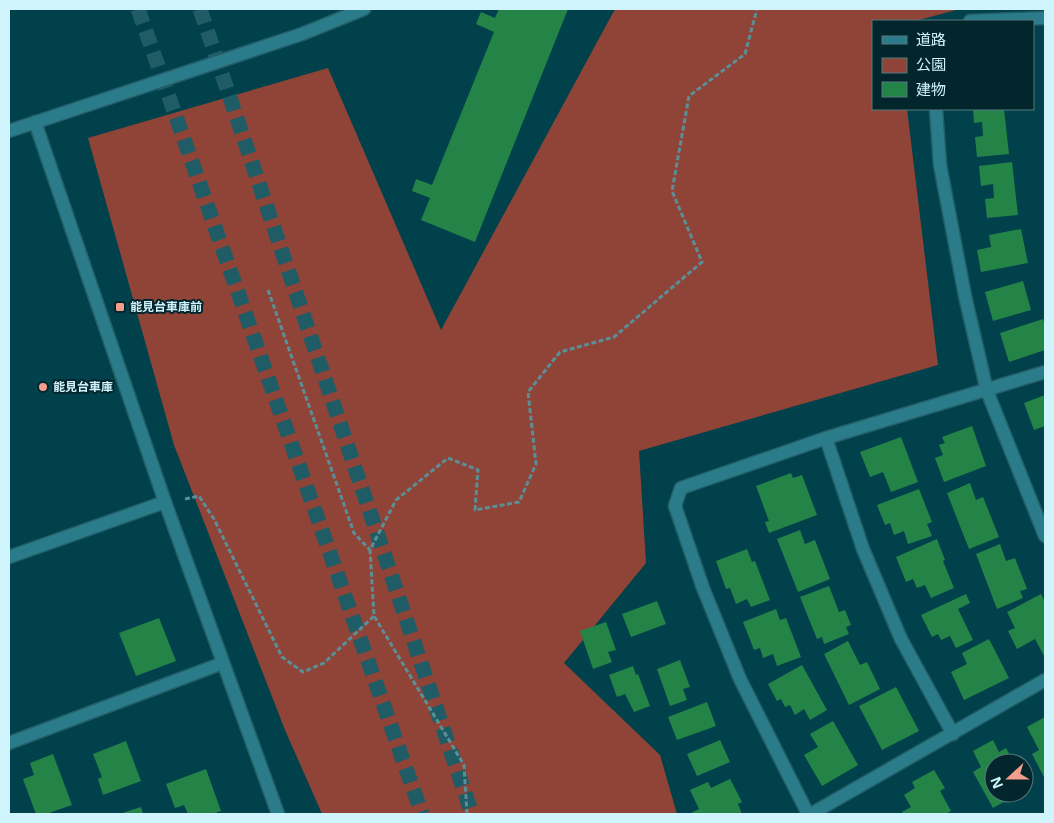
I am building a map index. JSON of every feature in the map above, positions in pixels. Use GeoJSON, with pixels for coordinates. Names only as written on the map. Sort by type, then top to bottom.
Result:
{"type":"FeatureCollection","features":[{"type":"Feature","properties":{"kind":"street"},"geometry":{"type":"LineString","coordinates":[[9,131],[302,34],[364,9]]}},
{"type":"Feature","properties":{"kind":"street"},"geometry":{"type":"LineString","coordinates":[[995,20],[1045,18]]}},
{"type":"Feature","properties":{"kind":"street"},"geometry":{"type":"LineString","coordinates":[[936,110],[940,165],[965,296],[987,390],[1045,536]]}},
{"type":"Feature","properties":{"kind":"street"},"geometry":{"type":"LineString","coordinates":[[35,122],[164,502],[278,814]]}},
{"type":"Feature","properties":{"kind":"street"},"geometry":{"type":"LineString","coordinates":[[1045,372],[826,438],[680,488],[675,506],[703,588],[740,679],[809,814],[953,734],[1045,680]]}},
{"type":"Feature","properties":{"kind":"street"},"geometry":{"type":"LineString","coordinates":[[826,438],[863,550],[901,639],[953,734]]}},
{"type":"Feature","properties":{"kind":"street"},"geometry":{"type":"LineString","coordinates":[[9,557],[164,502]]}},
{"type":"Feature","properties":{"kind":"street"},"geometry":{"type":"LineString","coordinates":[[9,743],[224,663]]}},
{"type":"Feature","properties":{"kind":"path"},"geometry":{"type":"LineString","coordinates":[[467,814],[464,765],[374,616],[370,550],[396,500],[448,458],[478,470],[475,510],[519,502],[536,464],[528,392],[560,352],[614,338],[702,262],[672,191],[690,96],[745,54],[757,9]]}},
{"type":"Feature","properties":{"kind":"path"},"geometry":{"type":"LineString","coordinates":[[268,290],[354,534],[370,550]]}},
{"type":"Feature","properties":{"kind":"path"},"geometry":{"type":"LineString","coordinates":[[164,502],[199,496],[214,519],[282,657],[303,672],[324,663],[374,616]]}},
{"type":"Feature","properties":{"kind":"green space"},"geometry":{"type":"Polygon","coordinates":[[[615,9],[960,9],[919,20],[872,20],[872,110],[907,110],[938,365],[639,451],[646,563],[564,663],[660,755],[677,814],[322,814],[285,730],[174,445],[88,138],[328,68],[441,330],[615,9]]]}},
{"type":"Feature","properties":{"kind":"building"},"geometry":{"type":"Polygon","coordinates":[[[499,9],[568,9],[475,242],[421,220],[430,198],[412,191],[416,179],[432,185],[494,32],[476,24],[481,12],[495,18],[499,9]]]}},
{"type":"Feature","properties":{"kind":"building"},"geometry":{"type":"Polygon","coordinates":[[[973,110],[1004,110],[1009,154],[977,157],[975,137],[983,136],[982,122],[974,123],[973,110]]]}},
{"type":"Feature","properties":{"kind":"building"},"geometry":{"type":"Polygon","coordinates":[[[1012,162],[1018,215],[987,218],[985,199],[994,198],[993,184],[981,186],[979,166],[1012,162]]]}},
{"type":"Feature","properties":{"kind":"building"},"geometry":{"type":"Polygon","coordinates":[[[1021,229],[1028,263],[981,272],[977,250],[991,247],[989,235],[1021,229]]]}},
{"type":"Feature","properties":{"kind":"building"},"geometry":{"type":"Polygon","coordinates":[[[1023,281],[1031,310],[993,321],[985,292],[1023,281]]]}},
{"type":"Feature","properties":{"kind":"building"},"geometry":{"type":"Polygon","coordinates":[[[1043,319],[1045,325],[1045,350],[1009,362],[1000,333],[1043,319]]]}},
{"type":"Feature","properties":{"kind":"building"},"geometry":{"type":"Polygon","coordinates":[[[1045,395],[1045,426],[1034,430],[1024,403],[1045,395]]]}},
{"type":"Feature","properties":{"kind":"building"},"geometry":{"type":"Polygon","coordinates":[[[972,426],[986,466],[944,482],[935,458],[943,455],[939,445],[945,443],[942,437],[972,426]]]}},
{"type":"Feature","properties":{"kind":"building"},"geometry":{"type":"Polygon","coordinates":[[[901,437],[918,482],[891,492],[883,472],[870,477],[860,452],[901,437]]]}},
{"type":"Feature","properties":{"kind":"building"},"geometry":{"type":"Polygon","coordinates":[[[791,473],[793,478],[802,475],[817,515],[769,533],[765,522],[769,521],[756,486],[791,473]]]}},
{"type":"Feature","properties":{"kind":"building"},"geometry":{"type":"Polygon","coordinates":[[[970,483],[976,500],[983,497],[999,537],[969,549],[947,493],[970,483]]]}},
{"type":"Feature","properties":{"kind":"building"},"geometry":{"type":"Polygon","coordinates":[[[919,489],[932,522],[927,524],[932,536],[908,544],[904,531],[894,535],[890,523],[885,525],[877,505],[919,489]]]}},
{"type":"Feature","properties":{"kind":"building"},"geometry":{"type":"Polygon","coordinates":[[[800,530],[805,544],[815,540],[830,579],[798,592],[777,539],[800,530]]]}},
{"type":"Feature","properties":{"kind":"building"},"geometry":{"type":"Polygon","coordinates":[[[937,539],[945,560],[943,561],[954,588],[931,598],[925,585],[917,588],[913,579],[906,582],[896,557],[937,539]]]}},
{"type":"Feature","properties":{"kind":"building"},"geometry":{"type":"Polygon","coordinates":[[[1000,544],[1006,561],[1015,558],[1027,589],[1020,591],[1023,598],[997,609],[976,554],[1000,544]]]}},
{"type":"Feature","properties":{"kind":"building"},"geometry":{"type":"Polygon","coordinates":[[[747,549],[752,562],[755,561],[770,600],[751,607],[747,599],[736,604],[730,588],[726,589],[716,561],[747,549]]]}},
{"type":"Feature","properties":{"kind":"building"},"geometry":{"type":"Polygon","coordinates":[[[829,586],[839,612],[845,610],[851,625],[846,627],[849,634],[824,644],[822,637],[817,639],[800,597],[829,586]]]}},
{"type":"Feature","properties":{"kind":"building"},"geometry":{"type":"Polygon","coordinates":[[[966,594],[970,603],[958,609],[973,640],[956,648],[950,636],[941,640],[938,634],[932,637],[921,615],[966,594]]]}},
{"type":"Feature","properties":{"kind":"building"},"geometry":{"type":"Polygon","coordinates":[[[1041,594],[1045,602],[1044,656],[1035,639],[1017,649],[1008,631],[1015,628],[1007,612],[1041,594]]]}},
{"type":"Feature","properties":{"kind":"building"},"geometry":{"type":"Polygon","coordinates":[[[657,601],[666,624],[631,637],[622,614],[657,601]]]}},
{"type":"Feature","properties":{"kind":"building"},"geometry":{"type":"Polygon","coordinates":[[[776,609],[780,620],[786,618],[801,657],[777,666],[773,654],[763,658],[760,648],[754,650],[743,622],[776,609]]]}},
{"type":"Feature","properties":{"kind":"building"},"geometry":{"type":"Polygon","coordinates":[[[159,618],[176,661],[136,676],[119,633],[159,618]]]}},
{"type":"Feature","properties":{"kind":"building"},"geometry":{"type":"Polygon","coordinates":[[[606,622],[616,650],[608,652],[612,662],[593,669],[580,631],[606,622]]]}},
{"type":"Feature","properties":{"kind":"building"},"geometry":{"type":"Polygon","coordinates":[[[989,639],[1009,678],[964,700],[951,672],[967,664],[962,653],[989,639]]]}},
{"type":"Feature","properties":{"kind":"building"},"geometry":{"type":"Polygon","coordinates":[[[848,641],[860,665],[867,662],[880,689],[849,705],[824,654],[848,641]]]}},
{"type":"Feature","properties":{"kind":"building"},"geometry":{"type":"Polygon","coordinates":[[[680,660],[690,687],[683,689],[687,700],[670,706],[657,669],[680,660]]]}},
{"type":"Feature","properties":{"kind":"building"},"geometry":{"type":"Polygon","coordinates":[[[802,665],[827,710],[810,720],[804,709],[795,715],[790,705],[785,707],[781,699],[777,701],[768,684],[802,665]]]}},
{"type":"Feature","properties":{"kind":"building"},"geometry":{"type":"Polygon","coordinates":[[[633,666],[650,706],[634,712],[625,694],[617,697],[609,675],[633,666]]]}},
{"type":"Feature","properties":{"kind":"building"},"geometry":{"type":"Polygon","coordinates":[[[896,687],[919,731],[882,750],[859,706],[896,687]]]}},
{"type":"Feature","properties":{"kind":"building"},"geometry":{"type":"Polygon","coordinates":[[[707,702],[716,726],[677,740],[668,717],[707,702]]]}},
{"type":"Feature","properties":{"kind":"building"},"geometry":{"type":"Polygon","coordinates":[[[1045,717],[1045,779],[1034,758],[1034,753],[1039,750],[1027,727],[1045,717]]]}},
{"type":"Feature","properties":{"kind":"building"},"geometry":{"type":"Polygon","coordinates":[[[833,721],[858,765],[822,786],[804,755],[818,747],[810,734],[833,721]]]}},
{"type":"Feature","properties":{"kind":"building"},"geometry":{"type":"Polygon","coordinates":[[[720,740],[730,762],[697,776],[687,754],[720,740]]]}},
{"type":"Feature","properties":{"kind":"building"},"geometry":{"type":"Polygon","coordinates":[[[993,740],[999,752],[1006,748],[1009,753],[984,753],[984,792],[973,772],[981,767],[973,751],[993,740]]]}},
{"type":"Feature","properties":{"kind":"building"},"geometry":{"type":"Polygon","coordinates":[[[126,741],[141,781],[103,795],[98,779],[102,777],[93,754],[126,741]]]}},
{"type":"Feature","properties":{"kind":"building"},"geometry":{"type":"Polygon","coordinates":[[[53,754],[72,805],[46,814],[36,814],[23,779],[34,775],[30,763],[53,754]]]}},
{"type":"Feature","properties":{"kind":"building"},"geometry":{"type":"Polygon","coordinates":[[[206,769],[221,811],[212,814],[188,814],[184,805],[175,808],[166,784],[206,769]]]}},
{"type":"Feature","properties":{"kind":"building"},"geometry":{"type":"Polygon","coordinates":[[[934,770],[945,788],[940,791],[951,811],[946,814],[903,814],[902,812],[911,807],[904,795],[915,788],[912,782],[934,770]]]}},
{"type":"Feature","properties":{"kind":"building"},"geometry":{"type":"Polygon","coordinates":[[[730,779],[742,802],[738,804],[742,814],[691,813],[699,809],[690,790],[708,782],[711,788],[730,779]]]}},
{"type":"Feature","properties":{"kind":"building"},"geometry":{"type":"Polygon","coordinates":[[[990,803],[1002,803],[993,808],[990,803]]]}},
{"type":"Feature","properties":{"kind":"building"},"geometry":{"type":"Polygon","coordinates":[[[141,807],[143,814],[119,814],[141,807]]]}},
{"type":"Feature","properties":{"kind":"tunnel"},"geometry":{"type":"LineString","coordinates":[[138,9],[422,814]]}},
{"type":"Feature","properties":{"kind":"tunnel"},"geometry":{"type":"LineString","coordinates":[[200,9],[472,814]]}},
{"type":"Feature","properties":{"kind":"place","name":"能見台車庫前"},"geometry":{"type":"Point","coordinates":[120,307]}},
{"type":"Feature","properties":{"kind":"place","name":"能見台車庫"},"geometry":{"type":"Point","coordinates":[43,387]}}]}
